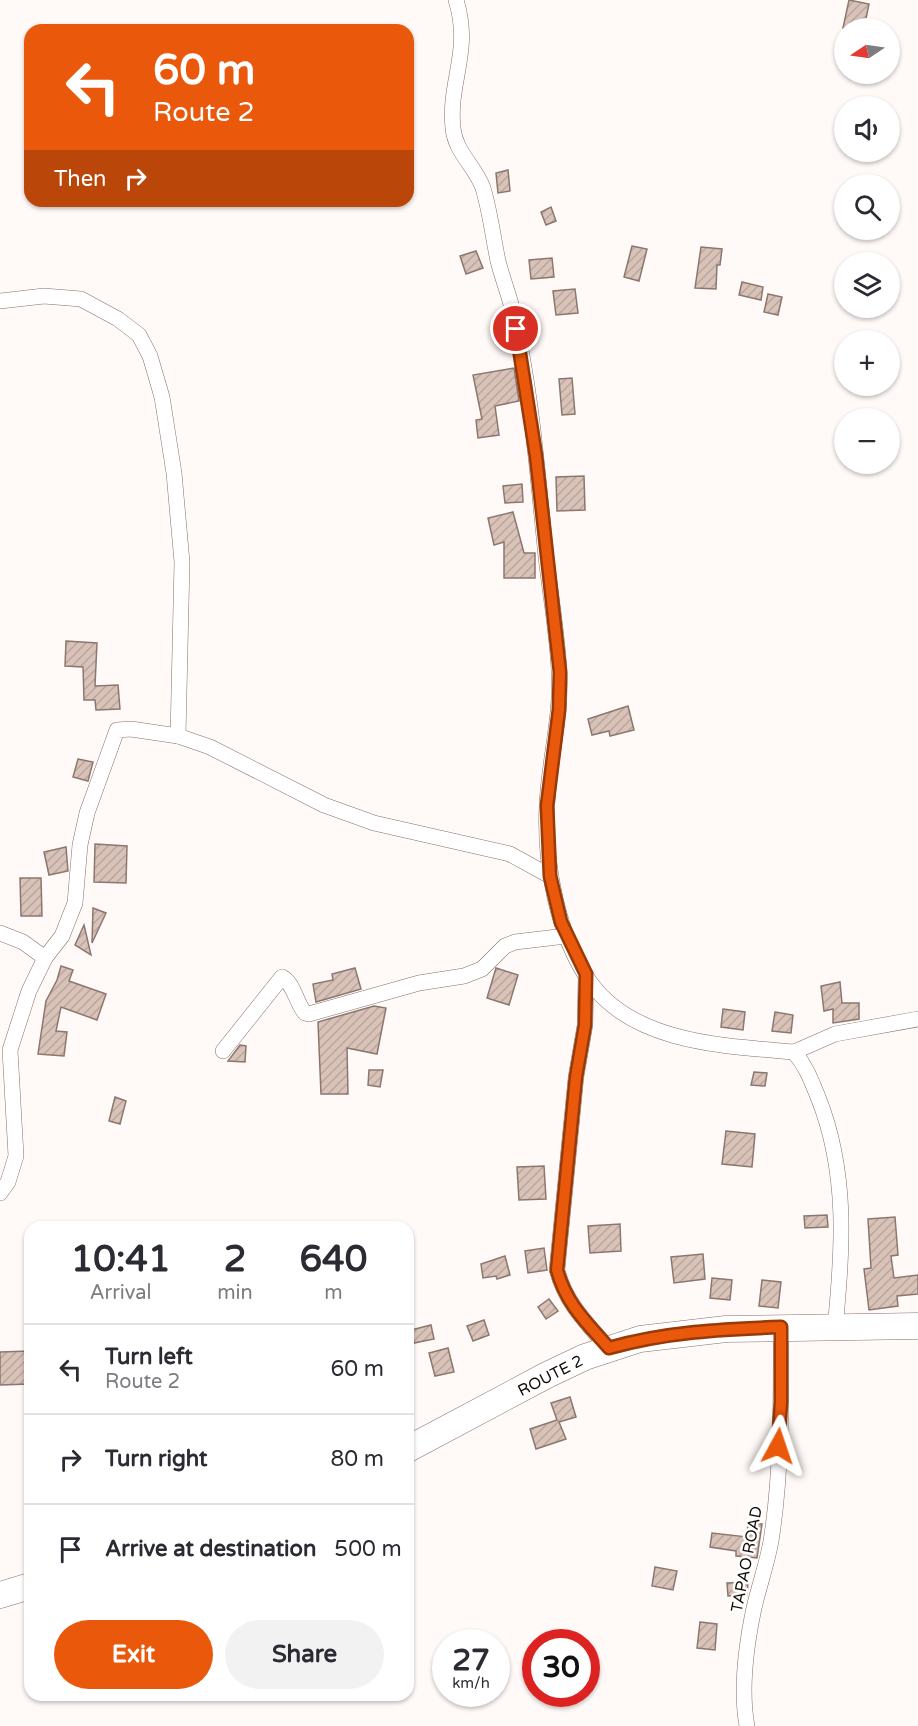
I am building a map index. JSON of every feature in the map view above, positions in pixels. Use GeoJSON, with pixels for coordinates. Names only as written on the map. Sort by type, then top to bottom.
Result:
{"type":"FeatureCollection","features":[{"type":"Feature","properties":{"kind":"highway","name":"ROUTE 2"},"geometry":{"type":"LineString","coordinates":[[414,1446],[547,1375],[609,1348],[640,1339],[688,1332],[781,1327],[918,1326]]}},
{"type":"Feature","properties":{"kind":"highway"},"geometry":{"type":"LineString","coordinates":[[0,1595],[24,1588]]}},
{"type":"Feature","properties":{"kind":"street"},"geometry":{"type":"LineString","coordinates":[[456,0],[463,22],[462,54],[454,98],[453,127],[457,146],[475,171],[483,189],[499,264],[512,309],[536,456],[557,644],[559,710],[547,806],[550,876],[566,936],[586,974],[604,999],[657,1030],[737,1047],[794,1052],[835,1034],[918,1019]]}},
{"type":"Feature","properties":{"kind":"street"},"geometry":{"type":"LineString","coordinates":[[0,302],[44,296],[81,299],[118,319],[139,335],[150,356],[162,397],[174,473],[182,562],[178,736]]}},
{"type":"Feature","properties":{"kind":"street"},"geometry":{"type":"LineString","coordinates":[[0,1193],[8,1182],[16,1156],[10,1050],[29,991],[45,958],[62,936],[75,903],[80,845],[87,813],[115,733],[122,728],[178,736],[210,747],[324,805],[374,823],[510,854],[550,876]]}},
{"type":"Feature","properties":{"kind":"street"},"geometry":{"type":"LineString","coordinates":[[0,933],[22,942],[45,958]]}},
{"type":"Feature","properties":{"kind":"street"},"geometry":{"type":"LineString","coordinates":[[223,1051],[282,977],[290,985],[296,1002],[305,1014],[309,1014],[419,984],[464,976],[482,969],[505,946],[515,942],[566,936]]}},
{"type":"Feature","properties":{"kind":"street"},"geometry":{"type":"LineString","coordinates":[[586,974],[585,1025],[576,1077],[557,1270],[563,1292],[572,1307],[609,1348]]}},
{"type":"Feature","properties":{"kind":"street"},"geometry":{"type":"LineString","coordinates":[[794,1052],[805,1065],[826,1119],[839,1177],[843,1251],[835,1328]]}},
{"type":"Feature","properties":{"kind":"street","name":"TAPAO ROAD"},"geometry":{"type":"LineString","coordinates":[[747,1726],[744,1679],[754,1609],[771,1543],[777,1491],[781,1402],[781,1327]]}},
{"type":"Feature","properties":{"kind":"building"},"geometry":{"type":"Polygon","coordinates":[[[849,0],[869,4],[866,18],[845,18],[849,0]]]}},
{"type":"Feature","properties":{"kind":"building"},"geometry":{"type":"Polygon","coordinates":[[[508,170],[510,191],[498,193],[496,173],[508,170]]]}},
{"type":"Feature","properties":{"kind":"building"},"geometry":{"type":"Polygon","coordinates":[[[551,207],[556,221],[546,225],[541,212],[551,207]]]}},
{"type":"Feature","properties":{"kind":"building"},"geometry":{"type":"Polygon","coordinates":[[[632,246],[647,249],[639,281],[624,277],[632,246]]]}},
{"type":"Feature","properties":{"kind":"building"},"geometry":{"type":"Polygon","coordinates":[[[701,247],[722,249],[720,265],[717,265],[716,289],[695,288],[701,247]]]}},
{"type":"Feature","properties":{"kind":"building"},"geometry":{"type":"Polygon","coordinates":[[[476,251],[483,268],[466,274],[460,256],[476,251]]]}},
{"type":"Feature","properties":{"kind":"building"},"geometry":{"type":"Polygon","coordinates":[[[552,258],[554,277],[531,279],[529,260],[552,258]]]}},
{"type":"Feature","properties":{"kind":"building"},"geometry":{"type":"Polygon","coordinates":[[[742,282],[763,287],[761,300],[739,295],[742,282]]]}},
{"type":"Feature","properties":{"kind":"building"},"geometry":{"type":"Polygon","coordinates":[[[575,289],[578,313],[556,315],[553,291],[575,289]]]}},
{"type":"Feature","properties":{"kind":"building"},"geometry":{"type":"Polygon","coordinates":[[[768,294],[782,297],[778,315],[764,312],[768,294]]]}},
{"type":"Feature","properties":{"kind":"building"},"geometry":{"type":"Polygon","coordinates":[[[514,368],[519,401],[495,406],[499,435],[478,438],[476,420],[482,419],[473,375],[514,368]]]}},
{"type":"Feature","properties":{"kind":"building"},"geometry":{"type":"Polygon","coordinates":[[[572,378],[575,414],[562,415],[559,379],[572,378]]]}},
{"type":"Feature","properties":{"kind":"building"},"geometry":{"type":"Polygon","coordinates":[[[584,476],[585,510],[557,511],[556,477],[584,476]]]}},
{"type":"Feature","properties":{"kind":"building"},"geometry":{"type":"Polygon","coordinates":[[[522,484],[523,502],[505,503],[503,486],[522,484]]]}},
{"type":"Feature","properties":{"kind":"building"},"geometry":{"type":"Polygon","coordinates":[[[513,512],[524,553],[535,553],[535,578],[504,578],[504,542],[494,545],[488,518],[513,512]]]}},
{"type":"Feature","properties":{"kind":"building"},"geometry":{"type":"Polygon","coordinates":[[[66,641],[97,643],[95,686],[118,685],[120,709],[96,710],[95,700],[84,700],[83,667],[65,666],[66,641]]]}},
{"type":"Feature","properties":{"kind":"building"},"geometry":{"type":"Polygon","coordinates":[[[628,706],[634,730],[610,736],[609,731],[592,735],[588,719],[628,706]]]}},
{"type":"Feature","properties":{"kind":"building"},"geometry":{"type":"Polygon","coordinates":[[[78,759],[93,762],[88,781],[73,777],[78,759]]]}},
{"type":"Feature","properties":{"kind":"building"},"geometry":{"type":"Polygon","coordinates":[[[95,844],[127,846],[126,883],[94,882],[95,844]]]}},
{"type":"Feature","properties":{"kind":"building"},"geometry":{"type":"Polygon","coordinates":[[[66,847],[68,871],[49,875],[44,852],[66,847]]]}},
{"type":"Feature","properties":{"kind":"building"},"geometry":{"type":"Polygon","coordinates":[[[20,878],[41,878],[42,916],[21,916],[20,878]]]}},
{"type":"Feature","properties":{"kind":"building"},"geometry":{"type":"Polygon","coordinates":[[[93,908],[106,913],[92,943],[93,908]]]}},
{"type":"Feature","properties":{"kind":"building"},"geometry":{"type":"Polygon","coordinates":[[[84,925],[91,955],[75,945],[84,925]]]}},
{"type":"Feature","properties":{"kind":"building"},"geometry":{"type":"Polygon","coordinates":[[[61,966],[73,970],[69,981],[106,994],[97,1020],[61,1007],[56,1031],[67,1032],[64,1056],[38,1054],[46,1001],[57,980],[61,966]]]}},
{"type":"Feature","properties":{"kind":"building"},"geometry":{"type":"Polygon","coordinates":[[[355,968],[361,989],[316,1002],[313,984],[333,980],[332,974],[355,968]]]}},
{"type":"Feature","properties":{"kind":"building"},"geometry":{"type":"Polygon","coordinates":[[[496,968],[518,975],[509,1005],[487,998],[496,968]]]}},
{"type":"Feature","properties":{"kind":"building"},"geometry":{"type":"Polygon","coordinates":[[[840,982],[842,1003],[859,1003],[859,1019],[833,1023],[833,1009],[824,1011],[821,986],[840,982]]]}},
{"type":"Feature","properties":{"kind":"building"},"geometry":{"type":"Polygon","coordinates":[[[374,1006],[386,1008],[377,1054],[347,1048],[348,1094],[321,1094],[318,1022],[374,1006]]]}},
{"type":"Feature","properties":{"kind":"building"},"geometry":{"type":"Polygon","coordinates":[[[723,1009],[745,1012],[743,1030],[721,1027],[723,1009]]]}},
{"type":"Feature","properties":{"kind":"building"},"geometry":{"type":"Polygon","coordinates":[[[775,1012],[793,1015],[791,1033],[772,1031],[775,1012]]]}},
{"type":"Feature","properties":{"kind":"building"},"geometry":{"type":"Polygon","coordinates":[[[240,1045],[246,1046],[245,1062],[228,1061],[240,1045]]]}},
{"type":"Feature","properties":{"kind":"building"},"geometry":{"type":"Polygon","coordinates":[[[369,1070],[383,1070],[380,1087],[368,1085],[369,1070]]]}},
{"type":"Feature","properties":{"kind":"building"},"geometry":{"type":"Polygon","coordinates":[[[754,1072],[767,1073],[765,1086],[751,1085],[754,1072]]]}},
{"type":"Feature","properties":{"kind":"building"},"geometry":{"type":"Polygon","coordinates":[[[115,1097],[126,1101],[120,1124],[109,1121],[115,1097]]]}},
{"type":"Feature","properties":{"kind":"building"},"geometry":{"type":"Polygon","coordinates":[[[726,1131],[755,1134],[752,1167],[722,1164],[726,1131]]]}},
{"type":"Feature","properties":{"kind":"building"},"geometry":{"type":"Polygon","coordinates":[[[544,1166],[546,1199],[519,1200],[517,1167],[544,1166]]]}},
{"type":"Feature","properties":{"kind":"building"},"geometry":{"type":"Polygon","coordinates":[[[827,1215],[828,1227],[805,1228],[804,1216],[827,1215]]]}},
{"type":"Feature","properties":{"kind":"building"},"geometry":{"type":"Polygon","coordinates":[[[895,1217],[898,1255],[891,1256],[894,1278],[918,1275],[918,1294],[897,1296],[898,1306],[869,1310],[864,1269],[871,1268],[868,1219],[895,1217]]]}},
{"type":"Feature","properties":{"kind":"building"},"geometry":{"type":"Polygon","coordinates":[[[620,1224],[621,1251],[590,1253],[588,1226],[620,1224]]]}},
{"type":"Feature","properties":{"kind":"building"},"geometry":{"type":"Polygon","coordinates":[[[544,1248],[547,1270],[528,1273],[525,1251],[544,1248]]]}},
{"type":"Feature","properties":{"kind":"building"},"geometry":{"type":"Polygon","coordinates":[[[703,1254],[705,1279],[674,1283],[671,1257],[703,1254]]]}},
{"type":"Feature","properties":{"kind":"building"},"geometry":{"type":"Polygon","coordinates":[[[505,1256],[510,1275],[497,1279],[496,1276],[483,1278],[481,1264],[505,1256]]]}},
{"type":"Feature","properties":{"kind":"building"},"geometry":{"type":"Polygon","coordinates":[[[712,1278],[732,1280],[730,1300],[710,1298],[712,1278]]]}},
{"type":"Feature","properties":{"kind":"building"},"geometry":{"type":"Polygon","coordinates":[[[762,1280],[781,1282],[778,1308],[759,1306],[762,1280]]]}},
{"type":"Feature","properties":{"kind":"building"},"geometry":{"type":"Polygon","coordinates":[[[549,1299],[558,1311],[546,1319],[538,1307],[549,1299]]]}},
{"type":"Feature","properties":{"kind":"building"},"geometry":{"type":"Polygon","coordinates":[[[484,1320],[489,1335],[473,1341],[467,1326],[484,1320]]]}},
{"type":"Feature","properties":{"kind":"building"},"geometry":{"type":"Polygon","coordinates":[[[431,1325],[434,1339],[414,1343],[414,1329],[431,1325]]]}},
{"type":"Feature","properties":{"kind":"building"},"geometry":{"type":"Polygon","coordinates":[[[448,1348],[454,1372],[435,1376],[429,1353],[448,1348]]]}},
{"type":"Feature","properties":{"kind":"building"},"geometry":{"type":"Polygon","coordinates":[[[24,1351],[24,1384],[0,1385],[0,1352],[24,1351]]]}},
{"type":"Feature","properties":{"kind":"building"},"geometry":{"type":"Polygon","coordinates":[[[570,1397],[576,1417],[559,1422],[566,1439],[536,1449],[530,1429],[557,1420],[551,1403],[570,1397]]]}},
{"type":"Feature","properties":{"kind":"building"},"geometry":{"type":"Polygon","coordinates":[[[748,1523],[762,1524],[757,1558],[736,1556],[736,1551],[710,1547],[712,1533],[747,1537],[748,1523]]]}},
{"type":"Feature","properties":{"kind":"building"},"geometry":{"type":"Polygon","coordinates":[[[655,1567],[677,1571],[673,1590],[652,1586],[655,1567]]]}},
{"type":"Feature","properties":{"kind":"building"},"geometry":{"type":"Polygon","coordinates":[[[748,1582],[747,1595],[728,1596],[727,1583],[748,1582]]]}},
{"type":"Feature","properties":{"kind":"building"},"geometry":{"type":"Polygon","coordinates":[[[700,1622],[717,1624],[715,1650],[697,1648],[700,1622]]]}},
{"type":"Feature","properties":{"kind":"route"},"geometry":{"type":"LineString","coordinates":[[516,329],[536,456],[560,672],[559,710],[547,806],[550,876],[566,936],[586,974],[585,1025],[576,1077],[557,1270],[563,1292],[572,1307],[609,1348],[640,1339],[688,1332],[781,1327],[781,1402],[778,1446]]}}]}
